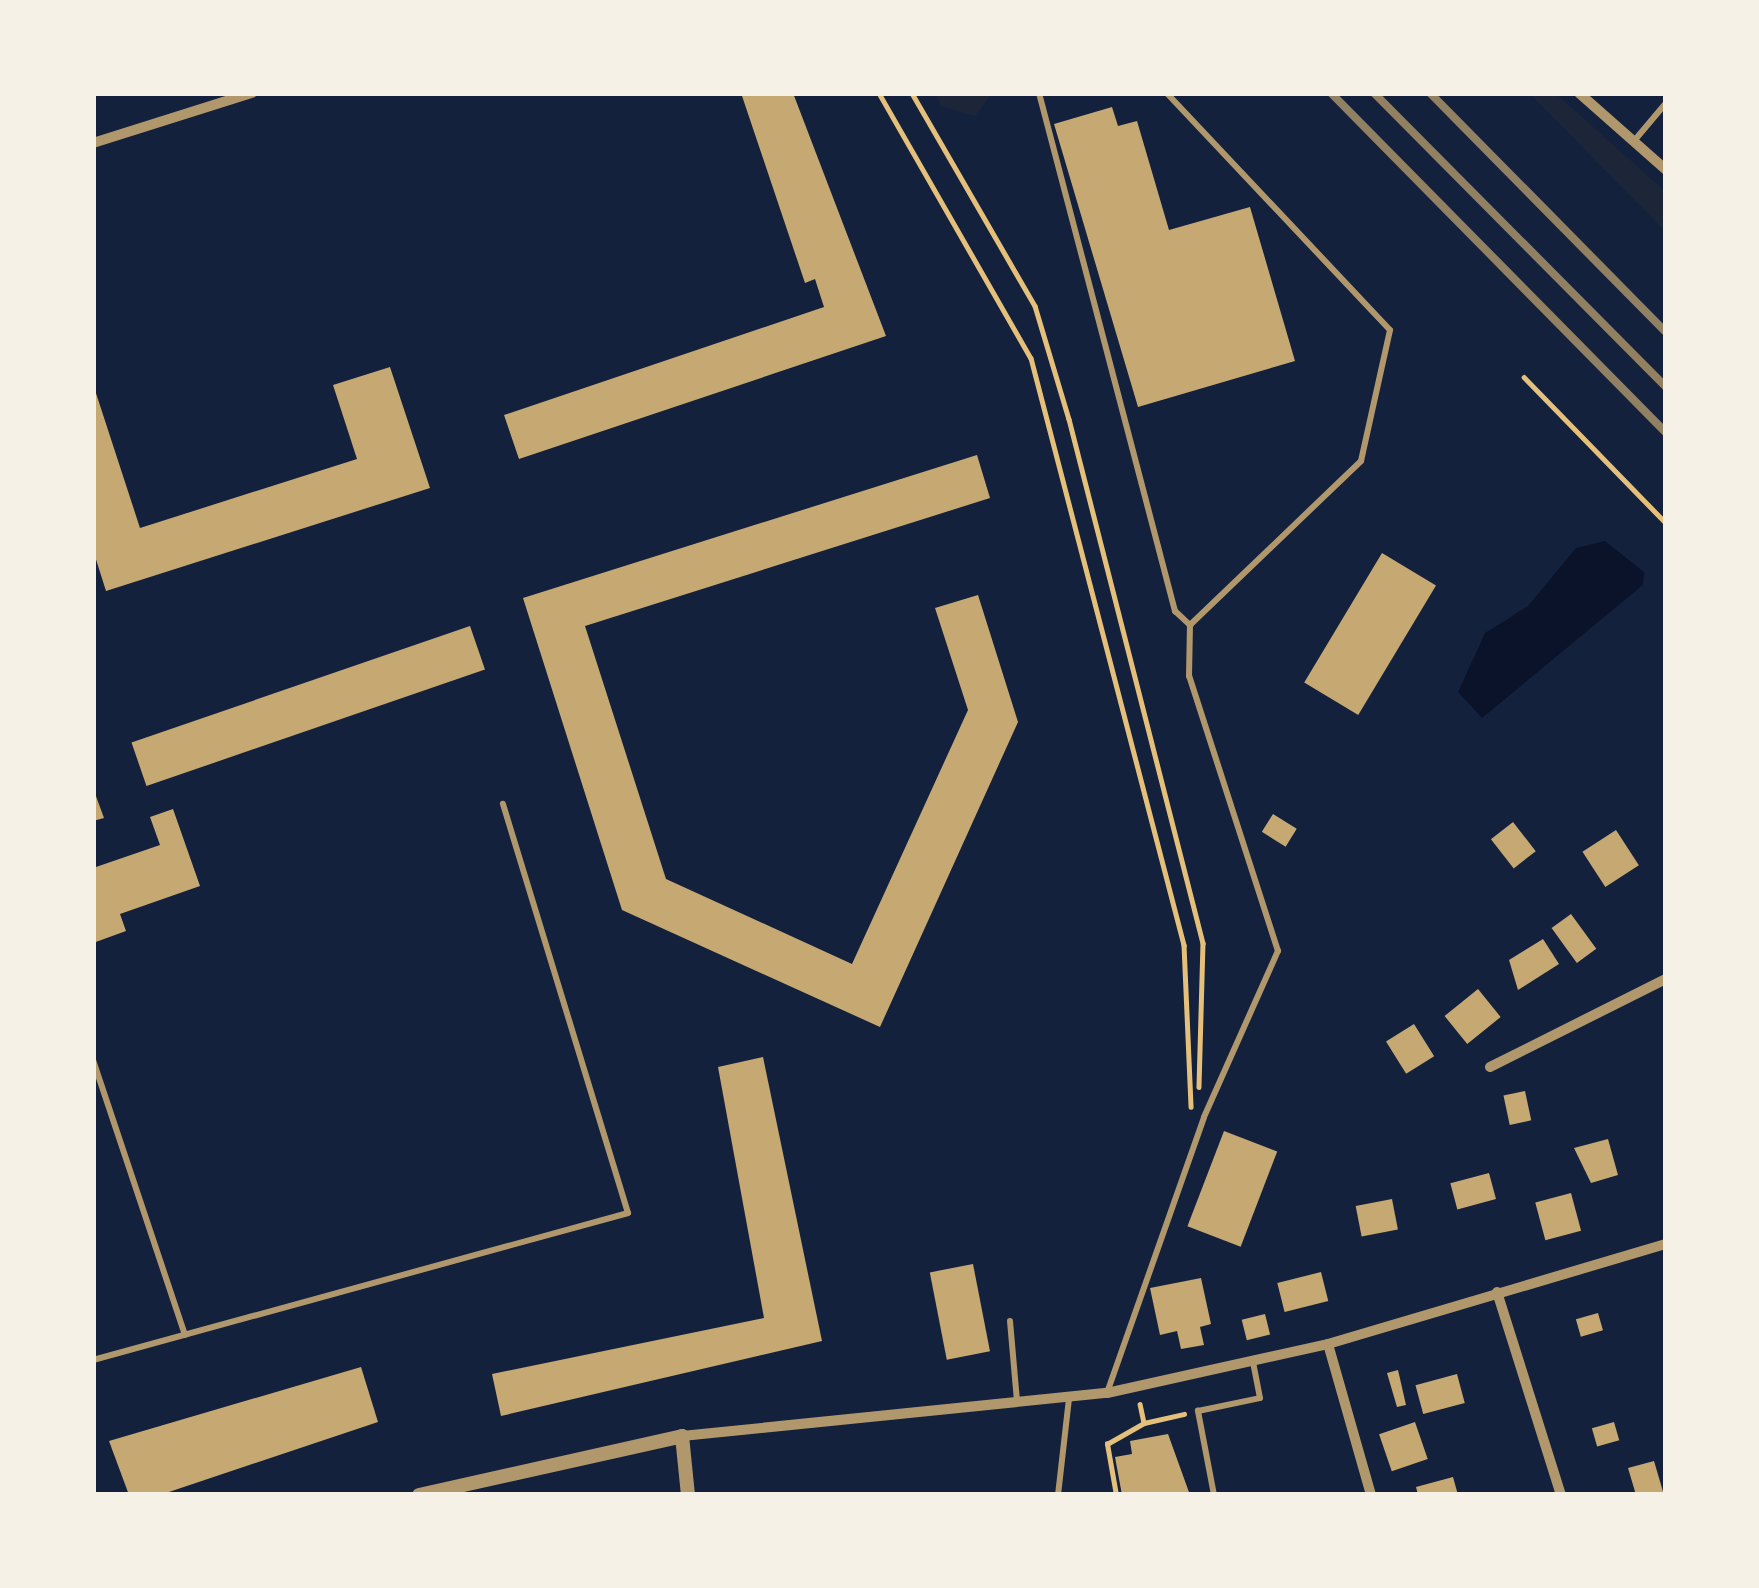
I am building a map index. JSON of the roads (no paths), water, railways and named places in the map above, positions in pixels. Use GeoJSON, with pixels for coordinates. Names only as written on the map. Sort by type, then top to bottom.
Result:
{"type":"FeatureCollection","features":[{"type":"Feature","properties":{"kind":"street"},"geometry":{"type":"LineString","coordinates":[[93,143],[252,93]]}},
{"type":"Feature","properties":{"kind":"street"},"geometry":{"type":"LineString","coordinates":[[1579,93],[1666,170]]}},
{"type":"Feature","properties":{"kind":"street"},"geometry":{"type":"LineString","coordinates":[[1490,1067],[1666,979]]}},
{"type":"Feature","properties":{"kind":"street"},"geometry":{"type":"LineString","coordinates":[[419,1495],[682,1436],[1107,1393],[1328,1344],[1666,1244]]}},
{"type":"Feature","properties":{"kind":"street"},"geometry":{"type":"LineString","coordinates":[[1497,1292],[1561,1495]]}},
{"type":"Feature","properties":{"kind":"street"},"geometry":{"type":"LineString","coordinates":[[1328,1344],[1372,1495]]}},
{"type":"Feature","properties":{"kind":"street"},"geometry":{"type":"LineString","coordinates":[[682,1436],[688,1495]]}},
{"type":"Feature","properties":{"kind":"lane"},"geometry":{"type":"LineString","coordinates":[[1039,93],[1175,610],[1190,625]]}},
{"type":"Feature","properties":{"kind":"lane"},"geometry":{"type":"LineString","coordinates":[[1107,1393],[1189,1155],[1278,950],[1189,676],[1190,625],[1361,461],[1390,330],[1167,93]]}},
{"type":"Feature","properties":{"kind":"lane"},"geometry":{"type":"LineString","coordinates":[[1632,144],[1666,104]]}},
{"type":"Feature","properties":{"kind":"lane"},"geometry":{"type":"LineString","coordinates":[[93,1360],[628,1214],[503,804]]}},
{"type":"Feature","properties":{"kind":"lane"},"geometry":{"type":"LineString","coordinates":[[93,1060],[185,1335]]}},
{"type":"Feature","properties":{"kind":"lane"},"geometry":{"type":"LineString","coordinates":[[1010,1321],[1017,1405]]}},
{"type":"Feature","properties":{"kind":"lane"},"geometry":{"type":"LineString","coordinates":[[1214,1495],[1198,1412],[1260,1398],[1253,1361]]}},
{"type":"Feature","properties":{"kind":"lane"},"geometry":{"type":"LineString","coordinates":[[1058,1495],[1069,1400]]}},
{"type":"Feature","properties":{"kind":"railway"},"geometry":{"type":"LineString","coordinates":[[1331,93],[1666,433]]}},
{"type":"Feature","properties":{"kind":"railway"},"geometry":{"type":"LineString","coordinates":[[1374,93],[1666,387]]}},
{"type":"Feature","properties":{"kind":"railway"},"geometry":{"type":"LineString","coordinates":[[1430,93],[1666,332]]}}]}
